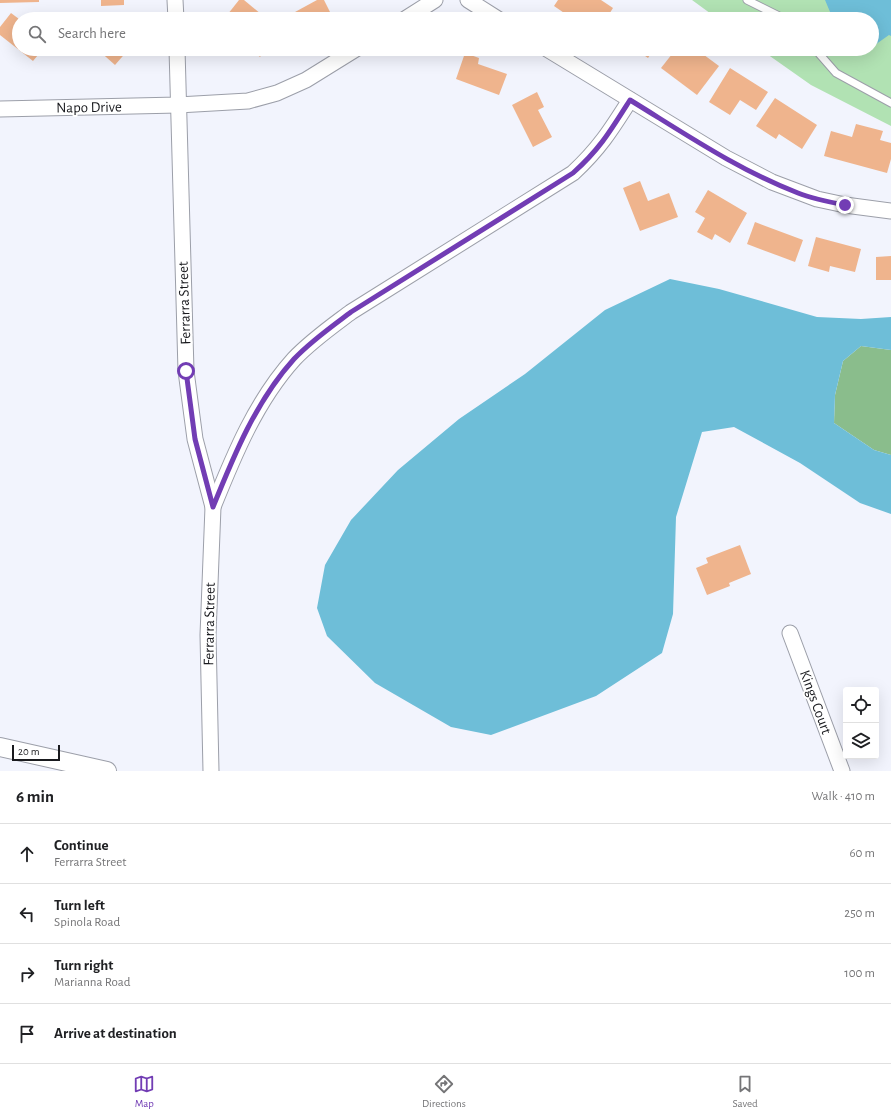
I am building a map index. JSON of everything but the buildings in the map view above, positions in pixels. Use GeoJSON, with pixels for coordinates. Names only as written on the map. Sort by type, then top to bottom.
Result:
{"type":"FeatureCollection","features":[{"type":"Feature","properties":{"kind":"street"},"geometry":{"type":"LineString","coordinates":[[175,0],[176,12]]}},
{"type":"Feature","properties":{"kind":"street"},"geometry":{"type":"LineString","coordinates":[[416,12],[436,0]]}},
{"type":"Feature","properties":{"kind":"street"},"geometry":{"type":"LineString","coordinates":[[468,0],[487,12]]}},
{"type":"Feature","properties":{"kind":"street","name":"Ferrarra Street"},"geometry":{"type":"LineString","coordinates":[[177,56],[186,371],[195,439],[213,507],[208,635],[211,771]]}},
{"type":"Feature","properties":{"kind":"street","name":"Napo Drive"},"geometry":{"type":"LineString","coordinates":[[0,109],[178,105],[248,101],[277,93],[306,80],[345,56]]}},
{"type":"Feature","properties":{"kind":"street"},"geometry":{"type":"LineString","coordinates":[[558,56],[726,158],[772,182],[817,199],[845,205],[891,211]]}},
{"type":"Feature","properties":{"kind":"street"},"geometry":{"type":"LineString","coordinates":[[213,507],[236,449],[267,394],[298,355],[317,337],[351,312],[573,173],[593,156],[607,137],[630,100]]}},
{"type":"Feature","properties":{"kind":"street","name":"Kings Court"},"geometry":{"type":"LineString","coordinates":[[790,633],[842,771]]}},
{"type":"Feature","properties":{"kind":"street"},"geometry":{"type":"LineString","coordinates":[[0,747],[107,771]]}},
{"type":"Feature","properties":{"kind":"lane"},"geometry":{"type":"LineString","coordinates":[[747,0],[771,12]]}},
{"type":"Feature","properties":{"kind":"lane"},"geometry":{"type":"LineString","coordinates":[[821,56],[836,73],[891,103]]}},
{"type":"Feature","properties":{"kind":"green space"},"geometry":{"type":"Polygon","coordinates":[[[692,0],[891,0],[891,126],[811,85],[770,56],[879,56],[879,12],[708,12],[692,0]]]}},
{"type":"Feature","properties":{"kind":"green space"},"geometry":{"type":"Polygon","coordinates":[[[861,346],[891,350],[891,455],[874,450],[834,423],[835,395],[843,361],[861,346]]]}},
{"type":"Feature","properties":{"kind":"water"},"geometry":{"type":"Polygon","coordinates":[[[825,0],[891,0],[891,36],[889,35],[879,42],[879,12],[830,12],[825,0]]]}},
{"type":"Feature","properties":{"kind":"water"},"geometry":{"type":"Polygon","coordinates":[[[670,279],[719,289],[817,317],[861,319],[891,317],[891,350],[861,346],[843,361],[835,395],[834,423],[874,450],[891,455],[891,514],[860,503],[800,463],[734,427],[702,432],[676,517],[673,614],[662,653],[596,696],[491,735],[451,727],[375,683],[327,636],[317,608],[325,565],[351,520],[398,470],[459,419],[525,374],[605,310],[670,279]]]}},
{"type":"Feature","properties":{"kind":"route"},"geometry":{"type":"LineString","coordinates":[[186,371],[195,439],[213,507],[236,449],[267,394],[294,360],[317,337],[351,312],[573,173],[593,156],[607,137],[630,100],[726,158],[772,182],[799,194],[845,205]]}}]}
